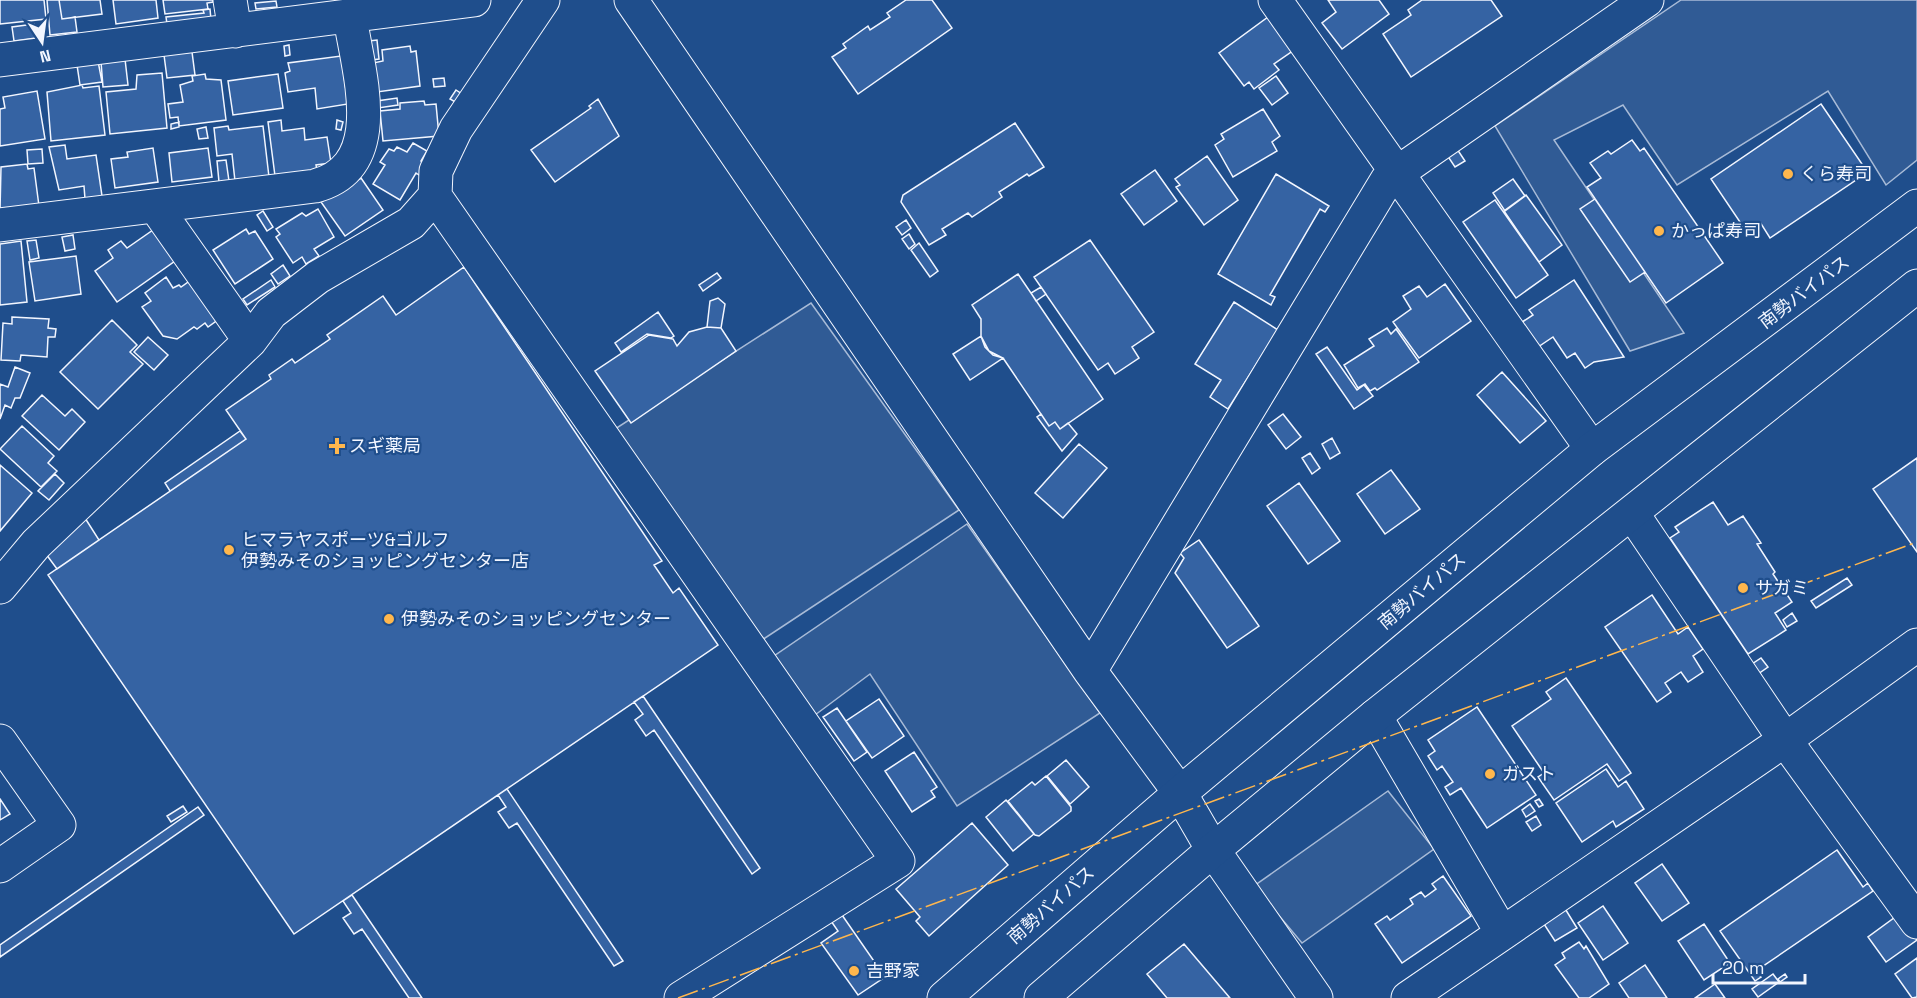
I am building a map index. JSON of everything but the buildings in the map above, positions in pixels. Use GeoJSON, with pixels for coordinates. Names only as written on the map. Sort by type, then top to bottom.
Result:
{"type":"FeatureCollection","features":[{"type":"Feature","properties":{"kind":"main road"},"geometry":{"type":"LineString","coordinates":[[0,60],[232,16],[350,17],[393,5],[474,0]]}},
{"type":"Feature","properties":{"kind":"main road"},"geometry":{"type":"LineString","coordinates":[[543,0],[456,129],[436,171],[435,196],[897,861],[688,996]]}},
{"type":"Feature","properties":{"kind":"main road"},"geometry":{"type":"LineString","coordinates":[[632,0],[1090,670],[1180,793],[1213,850],[1316,998]]}},
{"type":"Feature","properties":{"kind":"main road"},"geometry":{"type":"LineString","coordinates":[[1275,0],[1592,449]]}},
{"type":"Feature","properties":{"kind":"main road"},"geometry":{"type":"LineString","coordinates":[[1090,670],[1387,180],[1647,0]]}},
{"type":"Feature","properties":{"kind":"main road"},"geometry":{"type":"LineString","coordinates":[[0,225],[315,186],[332,181],[345,172],[356,153],[366,124],[350,17]]}},
{"type":"Feature","properties":{"kind":"main road"},"geometry":{"type":"LineString","coordinates":[[0,587],[36,544],[250,340],[271,314],[318,277],[411,223],[435,196]]}},
{"type":"Feature","properties":{"kind":"main road"},"geometry":{"type":"LineString","coordinates":[[155,206],[250,340]]}},
{"type":"Feature","properties":{"kind":"main road","name":"南勢バイパス"},"geometry":{"type":"LineString","coordinates":[[944,998],[1180,793],[1592,449],[1917,206]]}},
{"type":"Feature","properties":{"kind":"main road"},"geometry":{"type":"LineString","coordinates":[[1041,998],[1213,850],[1375,716],[1632,513],[1784,388],[1917,285]]}},
{"type":"Feature","properties":{"kind":"main road"},"geometry":{"type":"LineString","coordinates":[[1632,513],[1785,740],[1917,922]]}},
{"type":"Feature","properties":{"kind":"main road"},"geometry":{"type":"LineString","coordinates":[[1408,998],[1785,740],[1917,645]]}},
{"type":"Feature","properties":{"kind":"main road"},"geometry":{"type":"LineString","coordinates":[[1375,716],[1502,933]]}},
{"type":"Feature","properties":{"kind":"main road"},"geometry":{"type":"LineString","coordinates":[[0,741],[59,825],[0,866]]}},
{"type":"Feature","properties":{"kind":"shaded area"},"geometry":{"type":"Polygon","coordinates":[[[1681,0],[1917,0],[1917,160],[1886,185],[1828,91],[1677,185],[1623,105],[1554,140],[1684,333],[1630,351],[1495,126],[1681,0]]]}},
{"type":"Feature","properties":{"kind":"shaded area"},"geometry":{"type":"Polygon","coordinates":[[[811,303],[959,510],[759,642],[615,429],[811,303]]]}},
{"type":"Feature","properties":{"kind":"shaded area"},"geometry":{"type":"Polygon","coordinates":[[[967,524],[1100,713],[957,806],[870,674],[815,715],[774,656],[967,524]]]}},
{"type":"Feature","properties":{"kind":"shaded area"},"geometry":{"type":"Polygon","coordinates":[[[1388,791],[1434,849],[1302,943],[1254,886],[1388,791]]]}},
{"type":"Feature","properties":{"kind":"power"},"geometry":{"type":"LineString","coordinates":[[678,998],[1917,542]]}},
{"type":"Feature","properties":{"kind":"place","name":"くら寿司"},"geometry":{"type":"Point","coordinates":[1788,174]}},
{"type":"Feature","properties":{"kind":"place","name":"かっぱ寿司"},"geometry":{"type":"Point","coordinates":[1659,231]}},
{"type":"Feature","properties":{"kind":"place","name":"スギ薬局"},"geometry":{"type":"Point","coordinates":[337,446]}},
{"type":"Feature","properties":{"kind":"place","name":"ヒマラヤスポーツ&ゴルフ 伊勢みそのショッピングセンター店"},"geometry":{"type":"Point","coordinates":[229,550]}},
{"type":"Feature","properties":{"kind":"place","name":"サガミ"},"geometry":{"type":"Point","coordinates":[1743,588]}},
{"type":"Feature","properties":{"kind":"place","name":"伊勢みそのショッピングセンター"},"geometry":{"type":"Point","coordinates":[389,619]}},
{"type":"Feature","properties":{"kind":"place","name":"ガスト"},"geometry":{"type":"Point","coordinates":[1490,774]}},
{"type":"Feature","properties":{"kind":"place","name":"吉野家"},"geometry":{"type":"Point","coordinates":[854,971]}}]}
